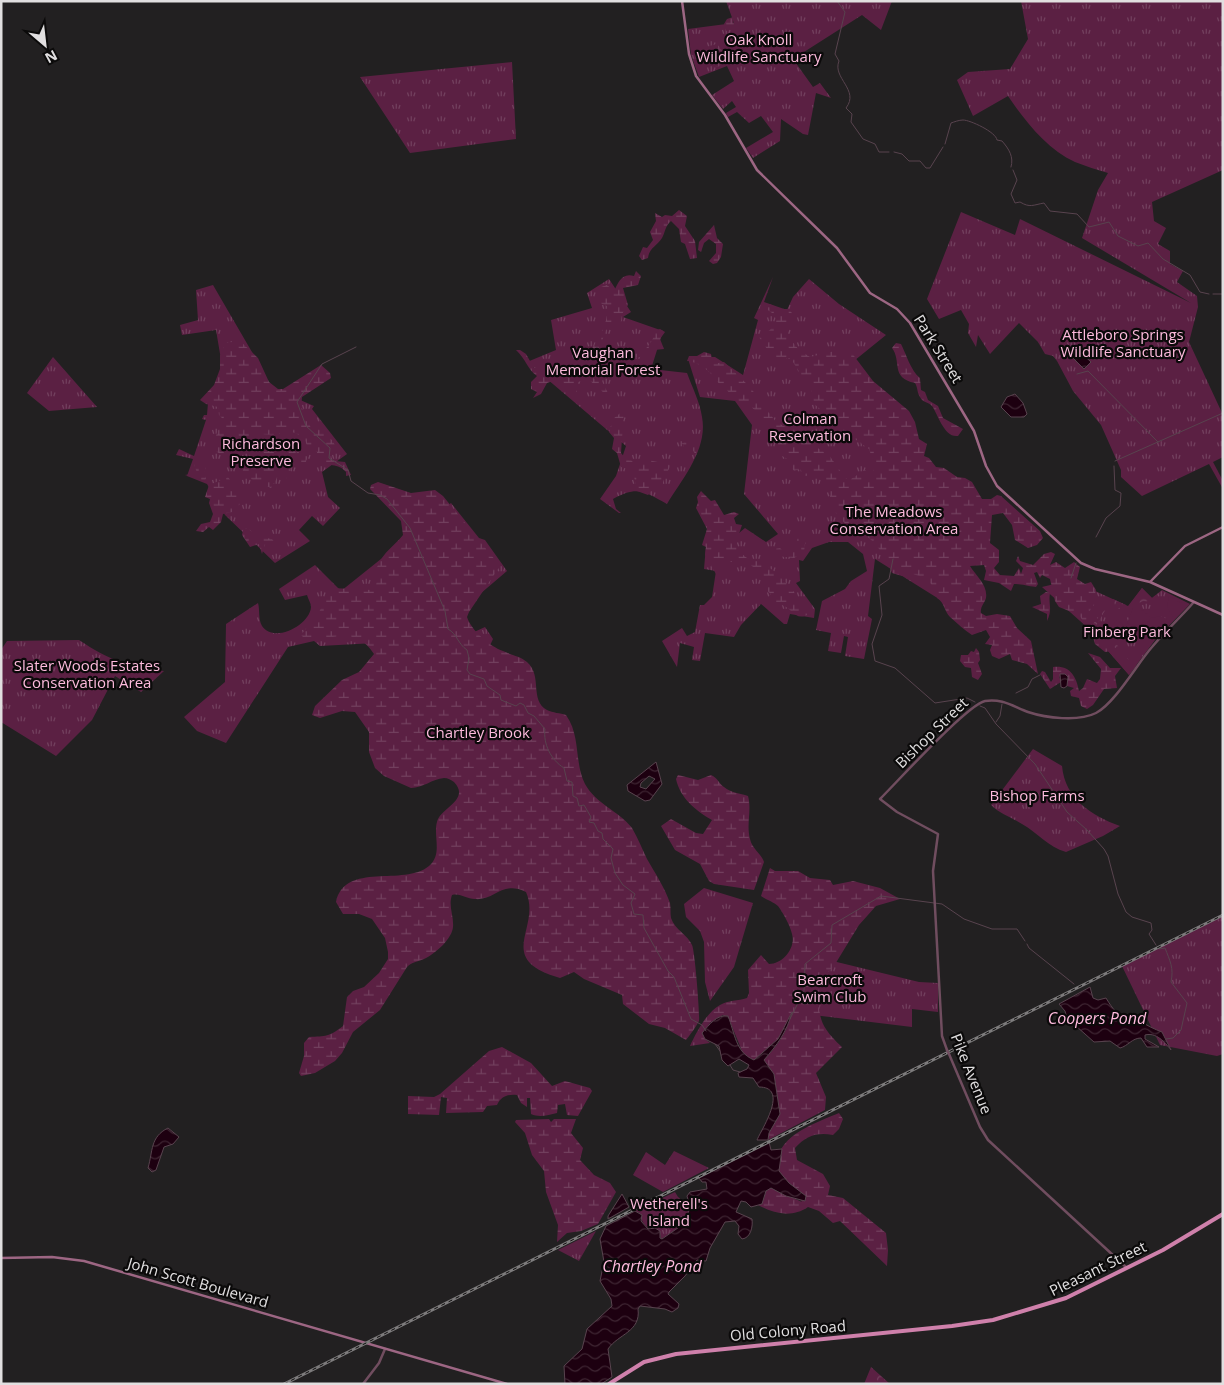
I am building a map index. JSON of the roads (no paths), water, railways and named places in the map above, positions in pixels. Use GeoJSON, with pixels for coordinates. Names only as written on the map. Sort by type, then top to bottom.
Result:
{"type":"FeatureCollection","features":[{"type":"Feature","properties":{"kind":"highway","name":"Pleasant Street"},"geometry":{"type":"LineString","coordinates":[[975,1324],[1058,1302],[1194,1233],[1223,1214]]}},
{"type":"Feature","properties":{"kind":"highway","name":"Old Colony Road"},"geometry":{"type":"LineString","coordinates":[[609,1384],[642,1364],[676,1354],[975,1324]]}},
{"type":"Feature","properties":{"kind":"main road","name":"Park Street"},"geometry":{"type":"LineString","coordinates":[[682,1],[689,54],[699,81],[725,115],[760,174],[837,248],[870,292],[897,309],[910,323],[974,431],[986,466],[1001,491],[1081,562],[1095,569],[1150,582],[1223,615]]}},
{"type":"Feature","properties":{"kind":"main road"},"geometry":{"type":"LineString","coordinates":[[1150,582],[1185,546],[1223,527]]}},
{"type":"Feature","properties":{"kind":"main road","name":"John Scott Boulevard"},"geometry":{"type":"LineString","coordinates":[[1,1258],[52,1257],[80,1260],[507,1384]]}},
{"type":"Feature","properties":{"kind":"street","name":"Bishop Street"},"geometry":{"type":"LineString","coordinates":[[880,799],[954,725],[984,702],[1002,701],[1029,712],[1065,717],[1088,716],[1099,711],[1125,683],[1161,636],[1194,603]]}},
{"type":"Feature","properties":{"kind":"street","name":"Pike Avenue"},"geometry":{"type":"LineString","coordinates":[[880,799],[902,816],[938,834],[934,872],[942,1036],[980,1127],[991,1144],[1127,1268]]}},
{"type":"Feature","properties":{"kind":"street"},"geometry":{"type":"LineString","coordinates":[[362,1384],[379,1363],[385,1349]]}},
{"type":"Feature","properties":{"kind":"water"},"geometry":{"type":"Polygon","coordinates":[[[1076,348],[1091,362],[1084,369],[1069,354],[1076,348]]]}},
{"type":"Feature","properties":{"kind":"water"},"geometry":{"type":"Polygon","coordinates":[[[1015,394],[1023,403],[1027,414],[1024,417],[1011,417],[1001,407],[1007,397],[1015,394]]]}},
{"type":"Feature","properties":{"kind":"water"},"geometry":{"type":"Polygon","coordinates":[[[1060,674],[1065,674],[1068,677],[1067,686],[1064,688],[1061,687],[1060,674]]]}},
{"type":"Feature","properties":{"kind":"water"},"geometry":{"type":"Polygon","coordinates":[[[656,762],[662,784],[650,800],[645,801],[628,791],[627,785],[656,762]],[[649,776],[641,783],[640,787],[646,789],[655,779],[649,776]]]}},
{"type":"Feature","properties":{"kind":"water","name":"Coopers Pond"},"geometry":{"type":"Polygon","coordinates":[[[1090,987],[1093,998],[1098,1000],[1106,998],[1119,1014],[1134,1018],[1162,1032],[1171,1050],[1160,1038],[1149,1034],[1145,1035],[1145,1039],[1159,1047],[1147,1047],[1141,1038],[1135,1039],[1120,1048],[1110,1041],[1094,1042],[1067,1018],[1065,1011],[1059,1004],[1090,987]]]}},
{"type":"Feature","properties":{"kind":"water"},"geometry":{"type":"Polygon","coordinates":[[[792,1012],[781,1038],[764,1060],[774,1074],[780,1114],[769,1133],[768,1140],[757,1140],[771,1110],[772,1094],[768,1089],[759,1087],[753,1078],[739,1077],[738,1073],[747,1069],[749,1065],[739,1059],[728,1066],[722,1060],[719,1046],[705,1039],[702,1033],[717,1018],[728,1016],[739,1047],[748,1057],[754,1060],[778,1039],[792,1012]]]}},
{"type":"Feature","properties":{"kind":"water"},"geometry":{"type":"Polygon","coordinates":[[[168,1128],[179,1137],[173,1144],[164,1147],[156,1170],[152,1172],[148,1168],[153,1145],[158,1136],[168,1128]]]}},
{"type":"Feature","properties":{"kind":"water","name":"Chartley Pond"},"geometry":{"type":"Polygon","coordinates":[[[769,1142],[771,1150],[782,1149],[779,1171],[789,1183],[806,1196],[805,1201],[786,1196],[771,1188],[766,1191],[762,1204],[751,1207],[746,1202],[741,1201],[736,1212],[752,1219],[752,1228],[748,1236],[742,1239],[738,1234],[739,1226],[735,1221],[725,1222],[710,1248],[706,1261],[697,1260],[685,1276],[669,1292],[668,1294],[679,1304],[678,1308],[672,1312],[665,1309],[640,1306],[636,1323],[608,1349],[612,1377],[601,1384],[565,1384],[564,1366],[582,1349],[587,1329],[612,1306],[611,1299],[600,1281],[604,1262],[600,1239],[606,1226],[635,1211],[642,1215],[641,1221],[648,1229],[655,1228],[660,1231],[660,1238],[662,1239],[685,1223],[690,1207],[687,1196],[690,1192],[707,1189],[706,1182],[702,1182],[699,1178],[769,1142]]]}},
{"type":"Feature","properties":{"kind":"water"},"geometry":{"type":"Polygon","coordinates":[[[622,1194],[629,1207],[608,1219],[608,1216],[622,1194]]]}},
{"type":"Feature","properties":{"kind":"waterway"},"geometry":{"type":"LineString","coordinates":[[837,1],[845,12],[835,54],[839,61],[839,73],[850,95],[846,108],[852,114],[851,122],[863,139],[875,144],[879,152],[889,152]]}},
{"type":"Feature","properties":{"kind":"waterway"},"geometry":{"type":"LineString","coordinates":[[945,144],[951,123],[963,120],[971,122],[988,130],[997,140],[1002,141],[1010,153],[1011,167]]}},
{"type":"Feature","properties":{"kind":"waterway"},"geometry":{"type":"LineString","coordinates":[[894,152],[902,154],[909,161],[920,161],[926,168],[930,168],[943,147]]}},
{"type":"Feature","properties":{"kind":"waterway"},"geometry":{"type":"LineString","coordinates":[[1013,170],[1017,180],[1011,194],[1015,203],[1020,202],[1032,206],[1044,203],[1050,211],[1077,214],[1089,227],[1109,222],[1118,236],[1138,246],[1148,243],[1163,259],[1190,275],[1200,292],[1209,294]]}},
{"type":"Feature","properties":{"kind":"waterway"},"geometry":{"type":"LineString","coordinates":[[1213,294],[1223,294]]}},
{"type":"Feature","properties":{"kind":"waterway","name":"Chartley Brook"},"geometry":{"type":"LineString","coordinates":[[356,347],[322,364],[297,402],[306,426],[330,448],[329,458],[348,470],[351,481],[368,493],[380,495],[387,499],[410,528],[445,611],[448,629],[467,650],[469,658],[467,670],[470,674],[484,679],[487,686],[500,695],[501,700],[516,706],[520,703],[524,705],[528,713],[534,716],[545,729],[545,740],[549,751],[555,761],[564,768],[567,781],[572,782],[573,796],[577,798],[579,806],[584,805],[591,817],[589,822],[594,823],[598,831],[602,833],[603,839],[613,849],[611,858],[615,873],[623,885],[635,894],[631,903],[634,914],[643,915],[644,928],[668,971],[674,977],[691,1019],[702,1025],[706,1031]]}},
{"type":"Feature","properties":{"kind":"waterway"},"geometry":{"type":"LineString","coordinates":[[1077,374],[1088,371],[1158,442]]}},
{"type":"Feature","properties":{"kind":"waterway"},"geometry":{"type":"LineString","coordinates":[[1115,461],[1223,413]]}},
{"type":"Feature","properties":{"kind":"waterway"},"geometry":{"type":"LineString","coordinates":[[1096,537],[1106,518],[1120,506],[1121,493],[1115,490],[1114,466]]}},
{"type":"Feature","properties":{"kind":"waterway"},"geometry":{"type":"LineString","coordinates":[[893,559],[889,579],[879,586],[882,615],[872,644],[875,661],[895,668],[935,703],[967,698],[975,702]]}},
{"type":"Feature","properties":{"kind":"waterway"},"geometry":{"type":"LineString","coordinates":[[1071,578],[1076,563]]}},
{"type":"Feature","properties":{"kind":"waterway"},"geometry":{"type":"LineString","coordinates":[[1016,693],[1028,687],[1032,679],[1040,675]]}},
{"type":"Feature","properties":{"kind":"waterway"},"geometry":{"type":"LineString","coordinates":[[996,722],[1000,716],[1002,704]]}},
{"type":"Feature","properties":{"kind":"waterway"},"geometry":{"type":"LineString","coordinates":[[980,706],[985,708],[996,724],[1035,764],[1067,812],[1104,849],[1108,856],[1118,894],[1126,912],[1132,917],[1151,923],[1152,930],[1149,934],[1156,945]]}},
{"type":"Feature","properties":{"kind":"waterway"},"geometry":{"type":"LineString","coordinates":[[790,1019],[804,991],[805,964],[831,943],[832,925],[881,896],[942,904],[964,919],[992,929],[1017,929],[1025,941]]}},
{"type":"Feature","properties":{"kind":"waterway"},"geometry":{"type":"LineString","coordinates":[[1027,944],[1029,948],[1074,984]]}},
{"type":"Feature","properties":{"kind":"waterway"},"geometry":{"type":"LineString","coordinates":[[1159,949],[1165,948],[1172,969],[1171,982],[1187,1003],[1181,1030],[1173,1038],[1166,1039]]}},
{"type":"Feature","properties":{"kind":"waterway","name":"Chartley Brook"},"geometry":{"type":"LineString","coordinates":[[715,1044],[720,1051]]}},
{"type":"Feature","properties":{"kind":"waterway","name":"Chartley Brook"},"geometry":{"type":"LineString","coordinates":[[730,1065],[733,1070],[740,1072]]}},
{"type":"Feature","properties":{"kind":"railway"},"geometry":{"type":"LineString","coordinates":[[284,1384],[1223,915]]}},
{"type":"Feature","properties":{"kind":"park label","name":"Oak Knoll Wildlife Sanctuary"},"geometry":{"type":"Point","coordinates":[759,48]}},
{"type":"Feature","properties":{"kind":"park label","name":"Attleboro Springs Wildlife Sanctuary"},"geometry":{"type":"Point","coordinates":[1123,344]}},
{"type":"Feature","properties":{"kind":"park label","name":"Vaughan Memorial Forest"},"geometry":{"type":"Point","coordinates":[603,362]}},
{"type":"Feature","properties":{"kind":"park label","name":"Colman Reservation"},"geometry":{"type":"Point","coordinates":[810,428]}},
{"type":"Feature","properties":{"kind":"park label","name":"Richardson Preserve"},"geometry":{"type":"Point","coordinates":[261,452]}},
{"type":"Feature","properties":{"kind":"park label","name":"The Meadows Conservation Area"},"geometry":{"type":"Point","coordinates":[894,520]}},
{"type":"Feature","properties":{"kind":"park label","name":"Finberg Park"},"geometry":{"type":"Point","coordinates":[1127,632]}},
{"type":"Feature","properties":{"kind":"park label","name":"Slater Woods Estates Conservation Area"},"geometry":{"type":"Point","coordinates":[87,674]}},
{"type":"Feature","properties":{"kind":"park label","name":"Bishop Farms"},"geometry":{"type":"Point","coordinates":[1037,796]}},
{"type":"Feature","properties":{"kind":"park label","name":"Bearcroft Swim Club"},"geometry":{"type":"Point","coordinates":[830,988]}},
{"type":"Feature","properties":{"kind":"park label","name":"Wetherell's Island"},"geometry":{"type":"Point","coordinates":[669,1212]}}]}
